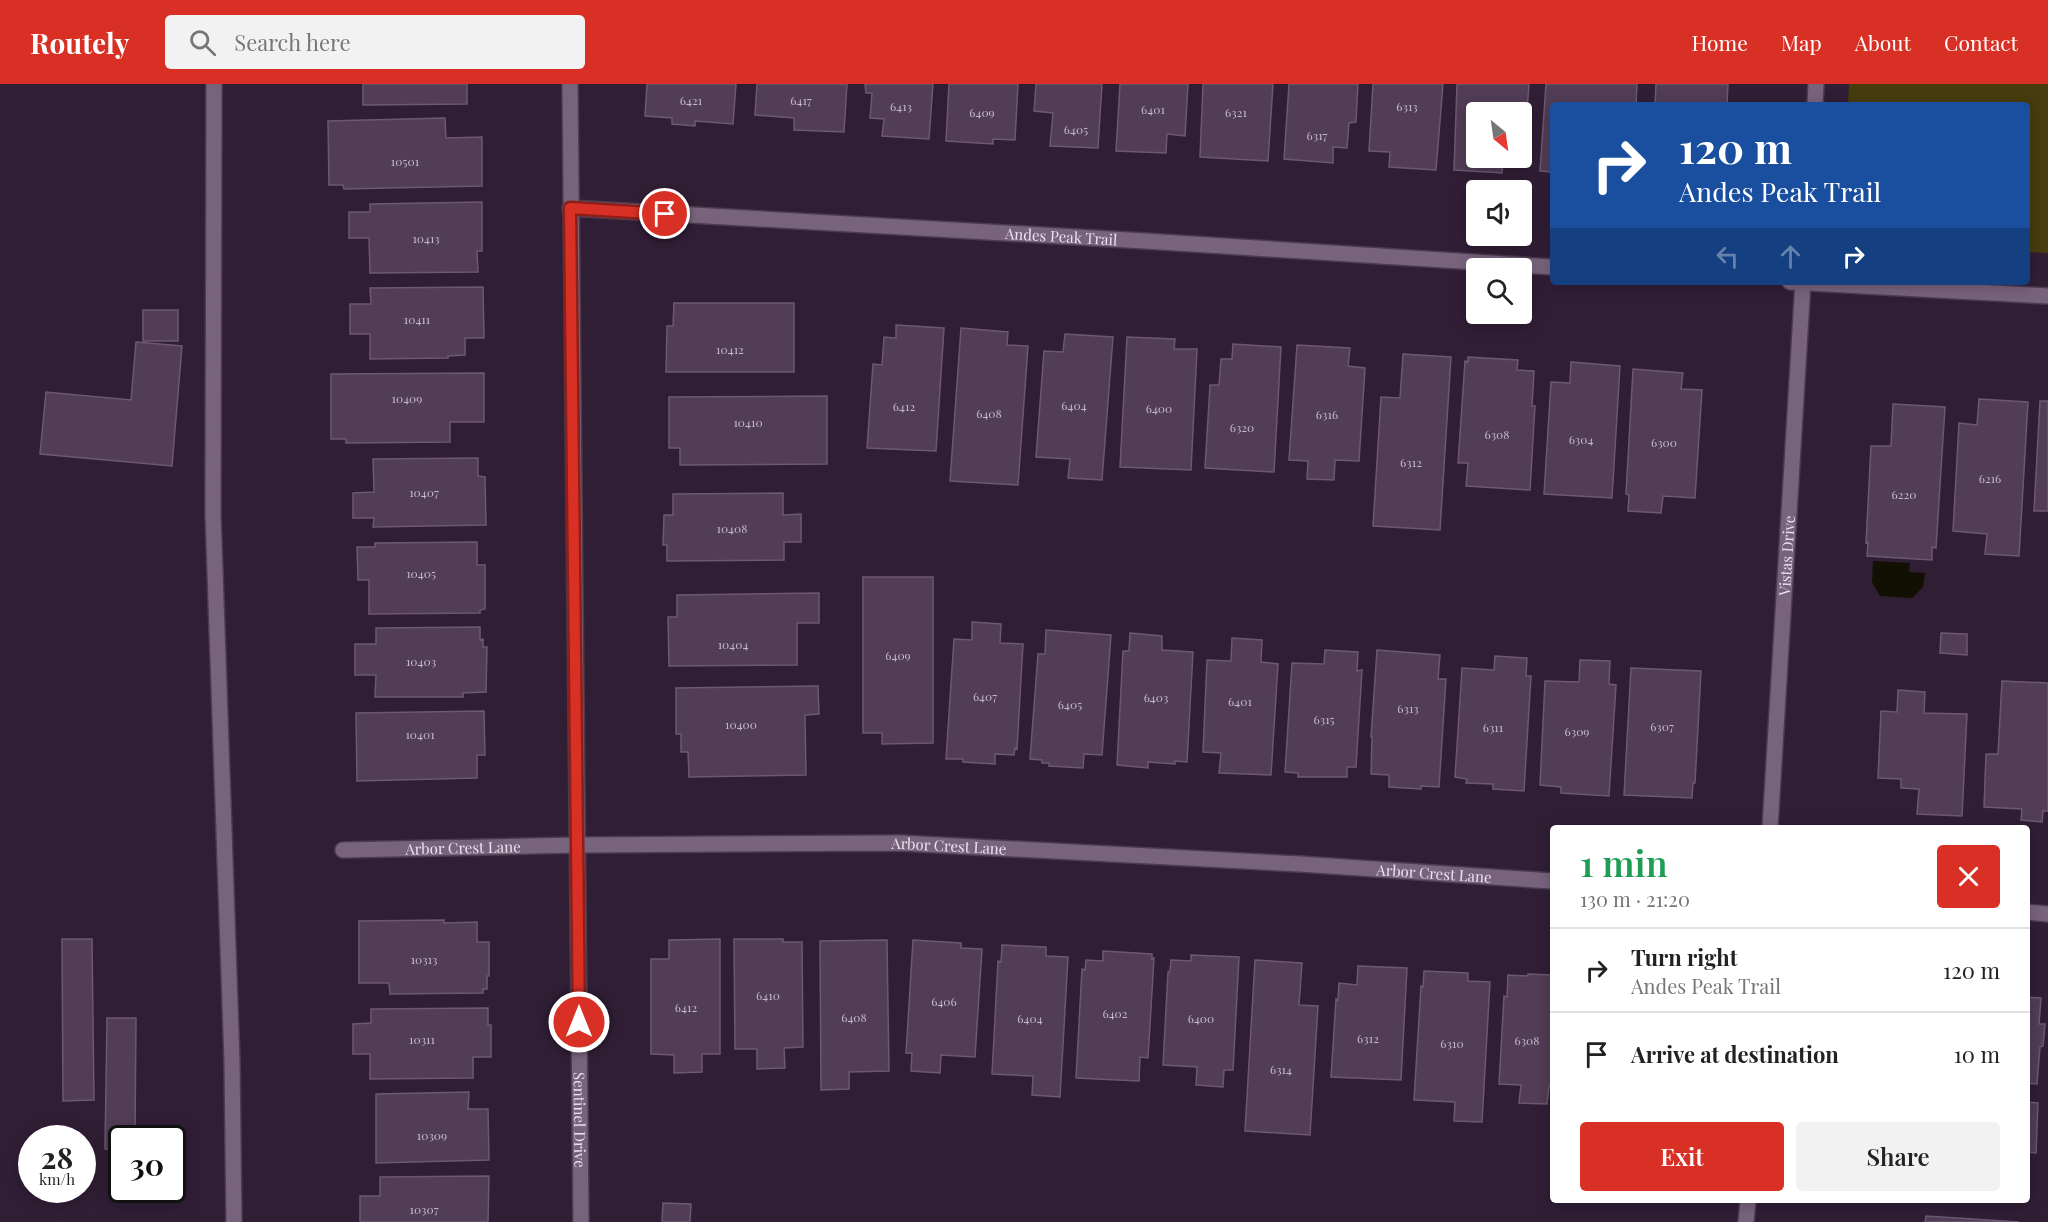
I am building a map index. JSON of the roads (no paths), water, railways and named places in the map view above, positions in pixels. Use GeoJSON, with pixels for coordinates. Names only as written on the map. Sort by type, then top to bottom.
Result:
{"type":"FeatureCollection","features":[{"type":"Feature","properties":{"kind":"street"},"geometry":{"type":"LineString","coordinates":[[214,84],[213,514],[232,1062],[234,1222]]}},
{"type":"Feature","properties":{"kind":"street","name":"Sentinel Drive"},"geometry":{"type":"LineString","coordinates":[[570,84],[581,1222]]}},
{"type":"Feature","properties":{"kind":"street"},"geometry":{"type":"LineString","coordinates":[[1815,102],[1816,84]]}},
{"type":"Feature","properties":{"kind":"street","name":"Andes Peak Trail"},"geometry":{"type":"LineString","coordinates":[[570,208],[1550,267]]}},
{"type":"Feature","properties":{"kind":"street","name":"Vistas Drive"},"geometry":{"type":"LineString","coordinates":[[1770,825],[1799,285]]}},
{"type":"Feature","properties":{"kind":"street"},"geometry":{"type":"LineString","coordinates":[[1852,285],[2048,296]]}},
{"type":"Feature","properties":{"kind":"street","name":"Arbor Crest Lane"},"geometry":{"type":"LineString","coordinates":[[343,850],[578,845],[936,844],[1300,864],[1550,881]]}},
{"type":"Feature","properties":{"kind":"street"},"geometry":{"type":"LineString","coordinates":[[2030,912],[2048,914]]}},
{"type":"Feature","properties":{"kind":"street"},"geometry":{"type":"LineString","coordinates":[[1746,1222],[1748,1203]]}}]}
